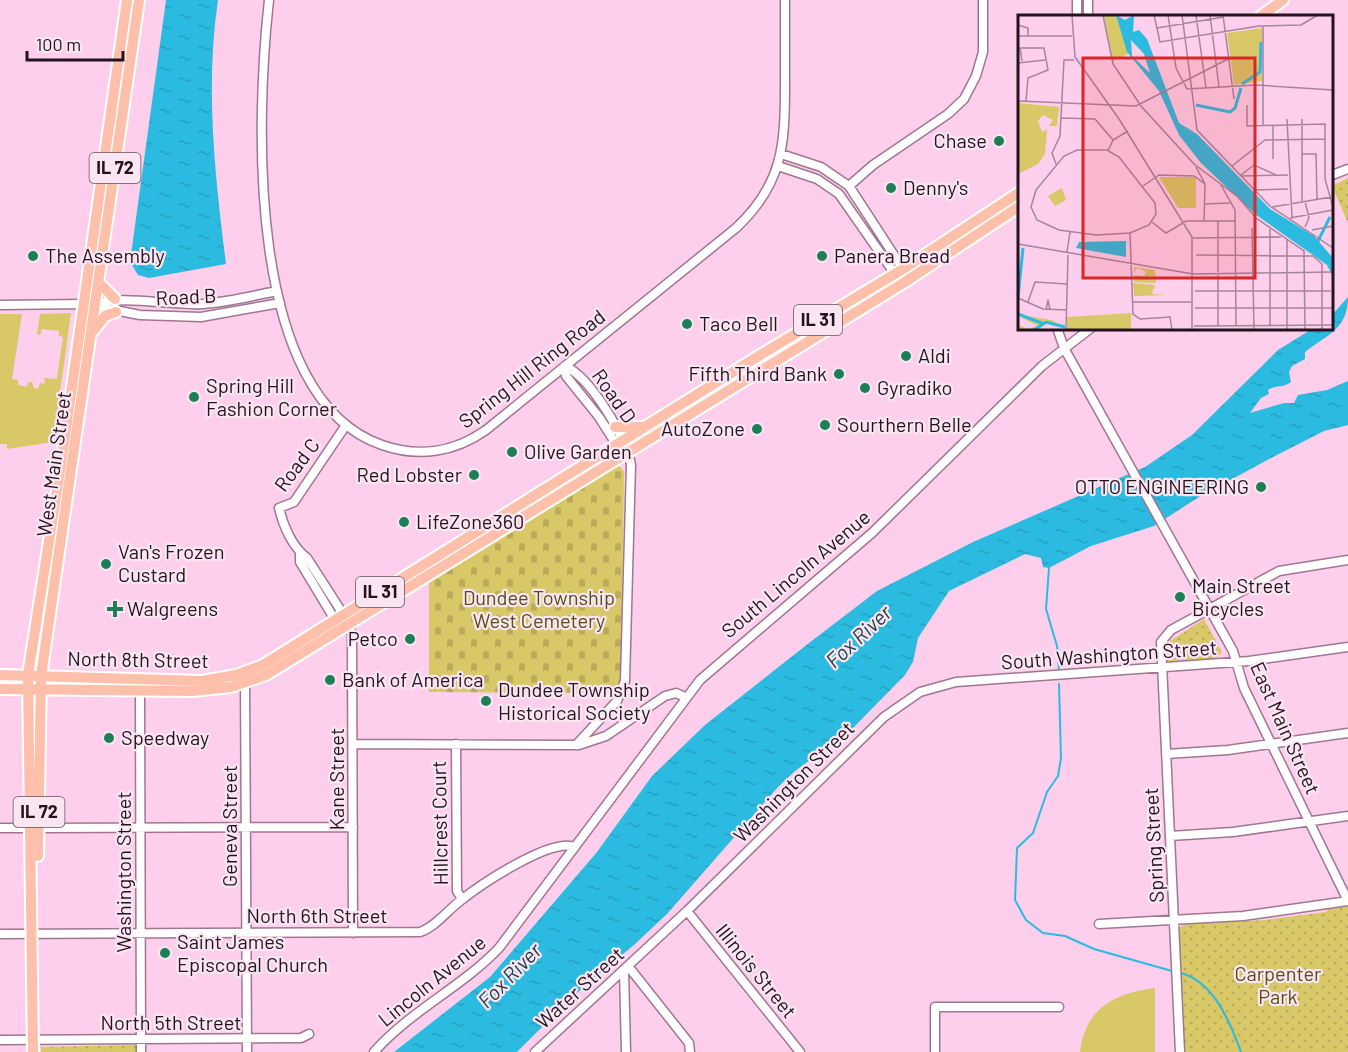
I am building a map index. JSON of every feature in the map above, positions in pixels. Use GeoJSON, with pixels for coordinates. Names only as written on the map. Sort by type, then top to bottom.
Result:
{"type":"FeatureCollection","features":[{"type":"Feature","properties":{"kind":"main road","name":"West Main Street"},"geometry":{"type":"LineString","coordinates":[[35,828],[28,675],[127,0]]}},
{"type":"Feature","properties":{"kind":"main road","name":"West Main Street"},"geometry":{"type":"LineString","coordinates":[[33,1052],[35,828],[41,676],[139,0]]}},
{"type":"Feature","properties":{"kind":"main road"},"geometry":{"type":"LineString","coordinates":[[1262,15],[1283,0]]}},
{"type":"Feature","properties":{"kind":"main road","name":"IL 31"},"geometry":{"type":"LineString","coordinates":[[620,443],[898,272],[1018,193]]}},
{"type":"Feature","properties":{"kind":"main road","name":"North 8th Street"},"geometry":{"type":"LineString","coordinates":[[28,675],[194,681],[245,678],[339,617],[627,452],[905,282],[1018,207]]}},
{"type":"Feature","properties":{"kind":"main road"},"geometry":{"type":"LineString","coordinates":[[99,283],[116,299]]}},
{"type":"Feature","properties":{"kind":"main road"},"geometry":{"type":"LineString","coordinates":[[91,336],[100,320],[116,312]]}},
{"type":"Feature","properties":{"kind":"main road"},"geometry":{"type":"LineString","coordinates":[[615,427],[632,429],[645,426]]}},
{"type":"Feature","properties":{"kind":"main road","name":"North 8th Street"},"geometry":{"type":"LineString","coordinates":[[0,689],[193,691],[280,668],[347,627],[448,556],[620,443]]}},
{"type":"Feature","properties":{"kind":"main road","name":"IL 31"},"geometry":{"type":"LineString","coordinates":[[0,675],[28,675]]}},
{"type":"Feature","properties":{"kind":"street","name":"Spring Hill Ring Road"},"geometry":{"type":"LineString","coordinates":[[270,0],[263,89],[264,163],[277,291],[291,341],[306,376],[326,407],[346,425],[372,441],[396,449],[419,452],[445,450],[477,436],[736,228],[759,204],[778,166],[781,154],[784,127],[785,0]]}},
{"type":"Feature","properties":{"kind":"street"},"geometry":{"type":"LineString","coordinates":[[849,186],[873,165],[948,114],[964,99],[976,76],[982,52],[983,0]]}},
{"type":"Feature","properties":{"kind":"street"},"geometry":{"type":"LineString","coordinates":[[781,154],[821,167],[849,186],[898,272]]}},
{"type":"Feature","properties":{"kind":"street"},"geometry":{"type":"LineString","coordinates":[[778,166],[817,179],[839,195],[905,282]]}},
{"type":"Feature","properties":{"kind":"street"},"geometry":{"type":"LineString","coordinates":[[1333,176],[1348,169]]}},
{"type":"Feature","properties":{"kind":"street","name":"Road B"},"geometry":{"type":"LineString","coordinates":[[95,305],[116,299],[151,303],[202,304],[277,291]]}},
{"type":"Feature","properties":{"kind":"street","name":"Road B"},"geometry":{"type":"LineString","coordinates":[[0,305],[84,304],[116,312],[160,317],[201,317],[280,303]]}},
{"type":"Feature","properties":{"kind":"street"},"geometry":{"type":"LineString","coordinates":[[1057,330],[1064,348]]}},
{"type":"Feature","properties":{"kind":"street","name":"South Lincoln Avenue"},"geometry":{"type":"LineString","coordinates":[[575,847],[686,697],[714,666],[872,533],[1064,348],[1088,330]]}},
{"type":"Feature","properties":{"kind":"street","name":"East Main Street"},"geometry":{"type":"LineString","coordinates":[[1064,348],[1233,651],[1242,684],[1348,901]]}},
{"type":"Feature","properties":{"kind":"street","name":"Road D"},"geometry":{"type":"LineString","coordinates":[[565,366],[575,371],[615,427],[620,443]]}},
{"type":"Feature","properties":{"kind":"street","name":"Road D"},"geometry":{"type":"LineString","coordinates":[[565,366],[566,376],[627,452],[631,465],[625,681],[617,701],[576,745]]}},
{"type":"Feature","properties":{"kind":"street","name":"Road C"},"geometry":{"type":"LineString","coordinates":[[346,425],[294,502],[279,508],[282,522],[300,553],[307,558],[339,617],[347,627]]}},
{"type":"Feature","properties":{"kind":"street"},"geometry":{"type":"LineString","coordinates":[[1209,608],[1279,571],[1348,560]]}},
{"type":"Feature","properties":{"kind":"street","name":"Spring Street"},"geometry":{"type":"LineString","coordinates":[[1180,1052],[1160,647],[1163,637],[1209,608]]}},
{"type":"Feature","properties":{"kind":"street","name":"Kane Street"},"geometry":{"type":"LineString","coordinates":[[347,627],[352,634],[353,933]]}},
{"type":"Feature","properties":{"kind":"street","name":"South Washington Street"},"geometry":{"type":"LineString","coordinates":[[985,680],[1236,662],[1348,647]]}},
{"type":"Feature","properties":{"kind":"street","name":"Geneva Street"},"geometry":{"type":"LineString","coordinates":[[245,678],[247,1052]]}},
{"type":"Feature","properties":{"kind":"street","name":"Washington Street"},"geometry":{"type":"LineString","coordinates":[[648,948],[892,710],[915,695],[936,686],[985,680]]}},
{"type":"Feature","properties":{"kind":"street","name":"Washington Street"},"geometry":{"type":"LineString","coordinates":[[140,691],[141,1052]]}},
{"type":"Feature","properties":{"kind":"street"},"geometry":{"type":"LineString","coordinates":[[353,744],[576,745],[590,743],[606,736],[666,695],[676,693],[686,697]]}},
{"type":"Feature","properties":{"kind":"street"},"geometry":{"type":"LineString","coordinates":[[1166,754],[1271,744],[1348,733]]}},
{"type":"Feature","properties":{"kind":"street","name":"Hillcrest Court"},"geometry":{"type":"LineString","coordinates":[[456,744],[458,892],[462,899]]}},
{"type":"Feature","properties":{"kind":"street"},"geometry":{"type":"LineString","coordinates":[[1170,836],[1233,832],[1348,816]]}},
{"type":"Feature","properties":{"kind":"street"},"geometry":{"type":"LineString","coordinates":[[0,828],[353,827]]}},
{"type":"Feature","properties":{"kind":"street","name":"North 6th Street"},"geometry":{"type":"LineString","coordinates":[[0,934],[423,931],[462,899],[526,858],[565,845],[575,847]]}},
{"type":"Feature","properties":{"kind":"street","name":"Lincoln Avenue"},"geometry":{"type":"LineString","coordinates":[[374,1052],[401,1026],[490,957],[526,914],[575,847]]}},
{"type":"Feature","properties":{"kind":"street"},"geometry":{"type":"LineString","coordinates":[[1099,924],[1243,916],[1348,901]]}},
{"type":"Feature","properties":{"kind":"street","name":"Illinois Street"},"geometry":{"type":"LineString","coordinates":[[687,911],[800,1052]]}},
{"type":"Feature","properties":{"kind":"street","name":"Water Street"},"geometry":{"type":"LineString","coordinates":[[535,1052],[648,948]]}},
{"type":"Feature","properties":{"kind":"street"},"geometry":{"type":"LineString","coordinates":[[626,968],[626,1052]]}},
{"type":"Feature","properties":{"kind":"street"},"geometry":{"type":"LineString","coordinates":[[626,968],[689,1043],[690,1052]]}},
{"type":"Feature","properties":{"kind":"street"},"geometry":{"type":"LineString","coordinates":[[935,1052],[935,1007],[1059,1007]]}},
{"type":"Feature","properties":{"kind":"street","name":"North 5th Street"},"geometry":{"type":"LineString","coordinates":[[0,1040],[301,1038],[309,1034]]}},
{"type":"Feature","properties":{"kind":"green space"},"geometry":{"type":"Polygon","coordinates":[[[1348,178],[1348,223],[1333,188],[1333,186],[1348,178]]]}},
{"type":"Feature","properties":{"kind":"green space"},"geometry":{"type":"Polygon","coordinates":[[[71,313],[53,442],[7,449],[7,444],[0,444],[0,314],[22,314],[12,379],[18,380],[18,385],[27,387],[28,382],[32,382],[34,388],[38,389],[40,383],[45,384],[44,378],[57,379],[63,337],[59,336],[59,331],[42,329],[40,335],[37,334],[40,314],[71,313]]]}},
{"type":"Feature","properties":{"kind":"green space","name":"Dundee Township West Cemetery"},"geometry":{"type":"Polygon","coordinates":[[[615,465],[624,471],[621,677],[618,693],[429,692],[429,581],[615,465]]]}},
{"type":"Feature","properties":{"kind":"green space"},"geometry":{"type":"Polygon","coordinates":[[[1204,619],[1222,652],[1216,659],[1167,661],[1165,659],[1167,643],[1204,619]]]}},
{"type":"Feature","properties":{"kind":"green space","name":"Carpenter Park"},"geometry":{"type":"Polygon","coordinates":[[[1348,906],[1348,1052],[1185,1052],[1179,932],[1181,926],[1265,920],[1326,912],[1328,909],[1348,906]]]}},
{"type":"Feature","properties":{"kind":"green space"},"geometry":{"type":"Polygon","coordinates":[[[1155,988],[1155,1052],[1080,1052],[1088,1024],[1104,1005],[1127,994],[1155,988]]]}},
{"type":"Feature","properties":{"kind":"green space"},"geometry":{"type":"Polygon","coordinates":[[[136,1045],[136,1052],[41,1052],[41,1047],[136,1045]]]}},
{"type":"Feature","properties":{"kind":"water"},"geometry":{"type":"Polygon","coordinates":[[[166,0],[218,0],[212,66],[213,132],[226,264],[149,278],[138,275],[130,262],[166,0]]]}},
{"type":"Feature","properties":{"kind":"water","name":"Fox River"},"geometry":{"type":"Polygon","coordinates":[[[1348,297],[1345,317],[1335,330],[1305,352],[1305,359],[1292,366],[1289,372],[1291,382],[1268,390],[1269,394],[1261,398],[1250,413],[1284,403],[1294,403],[1298,395],[1327,390],[1348,381],[1348,425],[1324,431],[1271,458],[1199,497],[1154,526],[1091,546],[1049,568],[1043,567],[1041,558],[1025,554],[949,591],[918,638],[913,662],[905,675],[850,731],[795,771],[778,787],[667,914],[571,998],[517,1052],[394,1052],[490,977],[597,852],[652,776],[705,725],[809,643],[877,591],[973,542],[1145,467],[1192,435],[1278,350],[1310,330],[1333,330],[1333,314],[1348,297]]]}},
{"type":"Feature","properties":{"kind":"waterway"},"geometry":{"type":"LineString","coordinates":[[1049,568],[1046,609],[1057,646],[1059,669]]}},
{"type":"Feature","properties":{"kind":"waterway"},"geometry":{"type":"LineString","coordinates":[[1059,684],[1061,758],[1058,776],[1047,792],[1033,833],[1017,848],[1015,900],[1026,920],[1043,933],[1065,936],[1094,949],[1172,971]]}},
{"type":"Feature","properties":{"kind":"waterway"},"geometry":{"type":"LineString","coordinates":[[1181,973],[1193,978],[1212,994],[1226,1016],[1241,1052]]}},
{"type":"Feature","properties":{"kind":"place","name":"Chase"},"geometry":{"type":"Point","coordinates":[999,141]}},
{"type":"Feature","properties":{"kind":"place","name":"Denny's"},"geometry":{"type":"Point","coordinates":[891,188]}},
{"type":"Feature","properties":{"kind":"place","name":"The Assembly"},"geometry":{"type":"Point","coordinates":[33,256]}},
{"type":"Feature","properties":{"kind":"place","name":"Panera Bread"},"geometry":{"type":"Point","coordinates":[822,256]}},
{"type":"Feature","properties":{"kind":"place","name":"Taco Bell"},"geometry":{"type":"Point","coordinates":[687,324]}},
{"type":"Feature","properties":{"kind":"place","name":"Aldi"},"geometry":{"type":"Point","coordinates":[906,356]}},
{"type":"Feature","properties":{"kind":"place","name":"Fifth Third Bank"},"geometry":{"type":"Point","coordinates":[839,374]}},
{"type":"Feature","properties":{"kind":"place","name":"Gyradiko"},"geometry":{"type":"Point","coordinates":[865,388]}},
{"type":"Feature","properties":{"kind":"place","name":"Spring Hill Fashion Corner"},"geometry":{"type":"Point","coordinates":[194,397]}},
{"type":"Feature","properties":{"kind":"place","name":"Sourthern Belle"},"geometry":{"type":"Point","coordinates":[825,425]}},
{"type":"Feature","properties":{"kind":"place","name":"AutoZone"},"geometry":{"type":"Point","coordinates":[757,429]}},
{"type":"Feature","properties":{"kind":"place","name":"Olive Garden"},"geometry":{"type":"Point","coordinates":[512,452]}},
{"type":"Feature","properties":{"kind":"place","name":"Red Lobster"},"geometry":{"type":"Point","coordinates":[474,475]}},
{"type":"Feature","properties":{"kind":"place","name":"OTTO ENGINEERING"},"geometry":{"type":"Point","coordinates":[1261,487]}},
{"type":"Feature","properties":{"kind":"place","name":"LifeZone360"},"geometry":{"type":"Point","coordinates":[404,522]}},
{"type":"Feature","properties":{"kind":"place","name":"Van's Frozen Custard"},"geometry":{"type":"Point","coordinates":[106,564]}},
{"type":"Feature","properties":{"kind":"place","name":"Main Street Bicycles"},"geometry":{"type":"Point","coordinates":[1180,597]}},
{"type":"Feature","properties":{"kind":"place","name":"Walgreens"},"geometry":{"type":"Point","coordinates":[115,609]}},
{"type":"Feature","properties":{"kind":"place","name":"Petco"},"geometry":{"type":"Point","coordinates":[410,639]}},
{"type":"Feature","properties":{"kind":"place","name":"Bank of America"},"geometry":{"type":"Point","coordinates":[330,680]}},
{"type":"Feature","properties":{"kind":"place","name":"Dundee Township Historical Society"},"geometry":{"type":"Point","coordinates":[486,701]}},
{"type":"Feature","properties":{"kind":"place","name":"Speedway"},"geometry":{"type":"Point","coordinates":[109,738]}},
{"type":"Feature","properties":{"kind":"place","name":"Saint James Episcopal Church"},"geometry":{"type":"Point","coordinates":[165,953]}}]}
